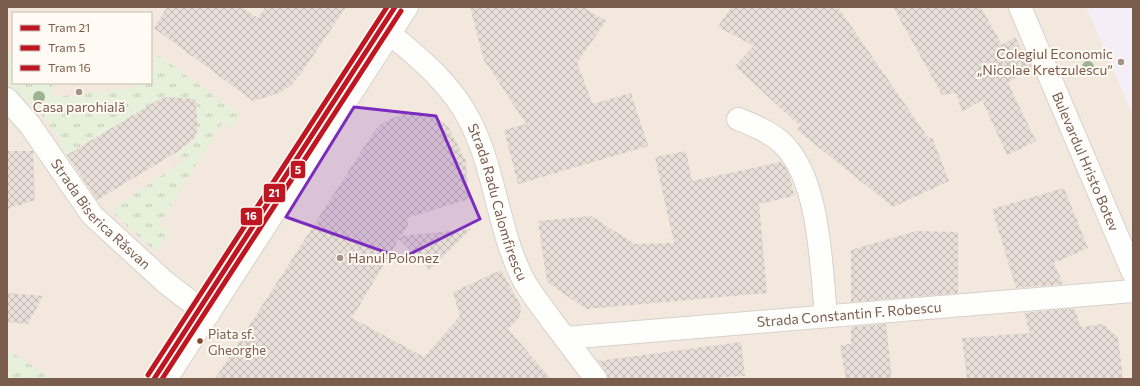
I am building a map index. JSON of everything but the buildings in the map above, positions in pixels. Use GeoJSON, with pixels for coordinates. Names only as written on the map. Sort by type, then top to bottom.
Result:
{"type":"FeatureCollection","features":[{"type":"Feature","properties":{"kind":"street"},"geometry":{"type":"LineString","coordinates":[[166,379],[407,7]]}},
{"type":"Feature","properties":{"kind":"street","name":"Bulevardul Hristo Botev"},"geometry":{"type":"LineString","coordinates":[[1020,7],[1133,273]]}},
{"type":"Feature","properties":{"kind":"street","name":"Strada Radu Calomfirescu"},"geometry":{"type":"LineString","coordinates":[[390,34],[418,57],[447,87],[472,123],[485,158],[510,246],[524,281],[596,379]]}},
{"type":"Feature","properties":{"kind":"street","name":"Strada Biserica Răsvan"},"geometry":{"type":"LineString","coordinates":[[7,99],[30,125],[92,215],[165,282],[208,315]]}},
{"type":"Feature","properties":{"kind":"street"},"geometry":{"type":"LineString","coordinates":[[738,119],[754,125],[782,143],[796,158],[806,181],[815,218],[826,316]]}},
{"type":"Feature","properties":{"kind":"street","name":"Strada Constantin F. Robescu"},"geometry":{"type":"LineString","coordinates":[[566,338],[1133,291]]}},
{"type":"Feature","properties":{"kind":"highlighted area"},"geometry":{"type":"Polygon","coordinates":[[[354,107],[436,116],[480,219],[402,258],[286,217],[354,107]]]}},
{"type":"Feature","properties":{"kind":"shaded area"},"geometry":{"type":"Polygon","coordinates":[[[7,7],[1133,7],[1133,379],[7,379],[7,7]]]}},
{"type":"Feature","properties":{"kind":"shaded area","name":"Colegiul Economic „Nicolae Kretzulescu”"},"geometry":{"type":"Polygon","coordinates":[[[1086,7],[1133,7],[1133,116],[1086,7]]]}},
{"type":"Feature","properties":{"kind":"green space"},"geometry":{"type":"Polygon","coordinates":[[[12,53],[12,84],[52,84],[53,97],[134,88],[135,84],[152,84],[152,56],[160,56],[240,115],[232,128],[223,122],[159,224],[170,233],[156,252],[114,215],[114,208],[183,161],[177,152],[195,138],[198,129],[196,113],[184,101],[167,98],[158,100],[67,155],[48,122],[29,101],[7,85],[7,54],[12,53]]]}},
{"type":"Feature","properties":{"kind":"green space"},"geometry":{"type":"Polygon","coordinates":[[[7,353],[12,353],[54,379],[7,379],[7,353]]]}},
{"type":"Feature","properties":{"kind":"tram line","name":"16"},"geometry":{"type":"LineString","coordinates":[[148,375],[387,7]]}},
{"type":"Feature","properties":{"kind":"tram line","name":"21"},"geometry":{"type":"LineString","coordinates":[[154,379],[395,7]]}},
{"type":"Feature","properties":{"kind":"tram line","name":"5"},"geometry":{"type":"LineString","coordinates":[[162,379],[401,11]]}},
{"type":"Feature","properties":{"kind":"place","name":"Colegiul Economic „Nicolae Kretzulescu”"},"geometry":{"type":"Point","coordinates":[1121,62]}},
{"type":"Feature","properties":{"kind":"place","name":"Casa parohială"},"geometry":{"type":"Point","coordinates":[79,92]}},
{"type":"Feature","properties":{"kind":"place","name":"Hanul Polonez"},"geometry":{"type":"Point","coordinates":[340,258]}},
{"type":"Feature","properties":{"kind":"place","name":"Piata sf. Gheorghe"},"geometry":{"type":"Point","coordinates":[200,341]}}]}
